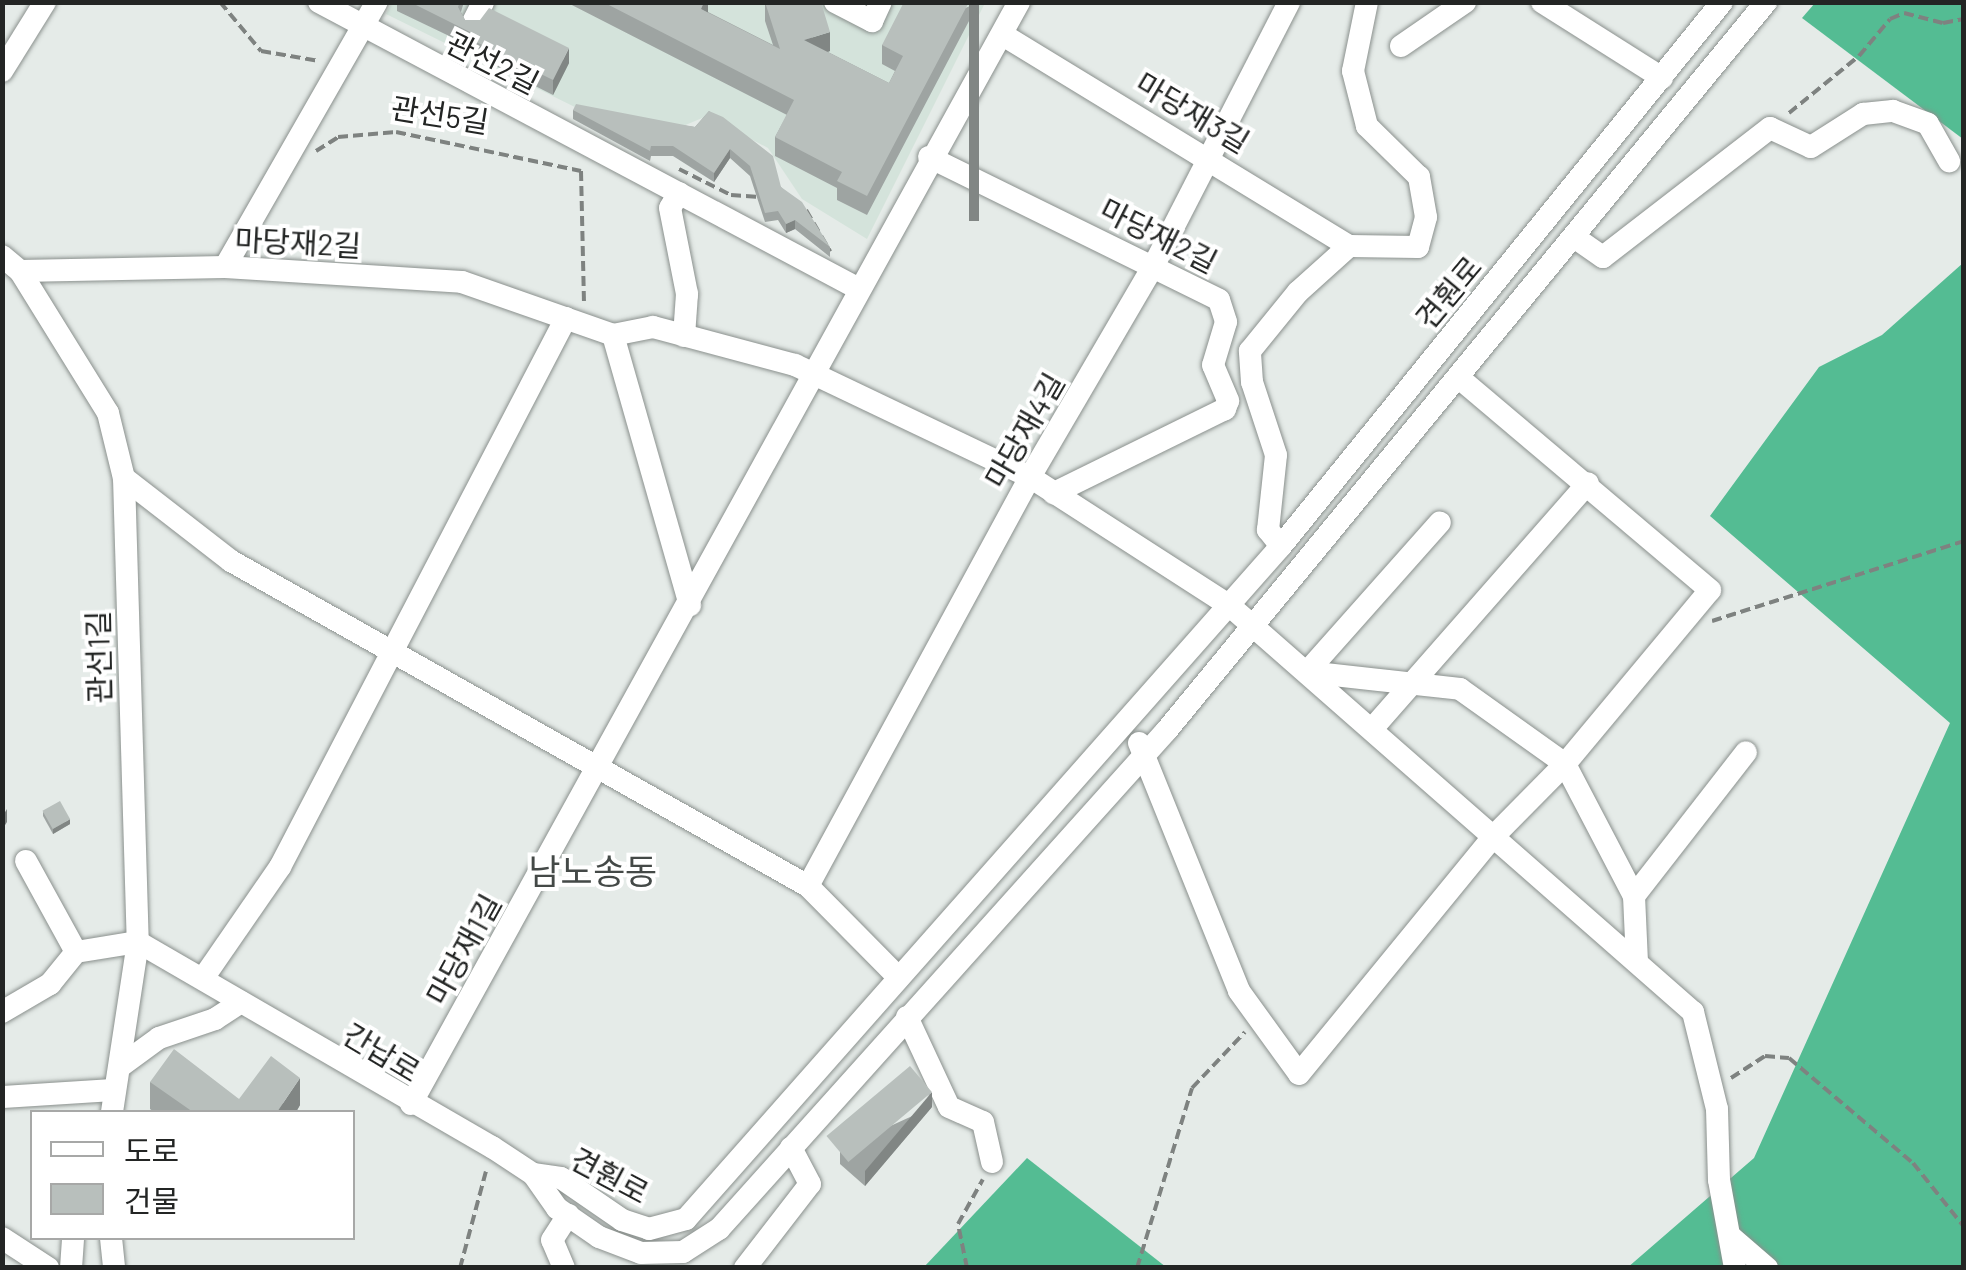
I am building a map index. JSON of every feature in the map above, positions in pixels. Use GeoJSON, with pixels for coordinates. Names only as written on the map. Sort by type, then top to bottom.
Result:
{"type":"FeatureCollection","features":[{"type":"Feature","properties":{"kind":"street","name":"관선2길"},"geometry":{"type":"LineString","coordinates":[[319,2],[640,172]]}},
{"type":"Feature","properties":{"kind":"street"},"geometry":{"type":"LineString","coordinates":[[225,267],[378,2]]}},
{"type":"Feature","properties":{"kind":"street"},"geometry":{"type":"LineString","coordinates":[[835,2],[872,21],[881,2]]}},
{"type":"Feature","properties":{"kind":"street"},"geometry":{"type":"LineString","coordinates":[[690,605],[818,376],[929,157],[1020,2]]}},
{"type":"Feature","properties":{"kind":"street","name":"마당재4길"},"geometry":{"type":"LineString","coordinates":[[808,886],[1030,477],[1155,263],[1206,154],[1289,2]]}},
{"type":"Feature","properties":{"kind":"street"},"geometry":{"type":"LineString","coordinates":[[1282,546],[1268,530],[1276,456],[1252,382],[1250,352],[1298,292],[1349,246],[1418,247],[1426,217],[1419,177],[1367,126],[1353,71],[1367,2]]}},
{"type":"Feature","properties":{"kind":"street"},"geometry":{"type":"LineString","coordinates":[[1400,46],[1465,2]]}},
{"type":"Feature","properties":{"kind":"street"},"geometry":{"type":"LineString","coordinates":[[1542,2],[1662,78]]}},
{"type":"Feature","properties":{"kind":"street","name":"견훤로"},"geometry":{"type":"LineString","coordinates":[[533,1174],[561,1178],[622,1220],[649,1229],[686,1219],[1125,729],[1282,546],[1722,2]]}},
{"type":"Feature","properties":{"kind":"street","name":"견훤로"},"geometry":{"type":"LineString","coordinates":[[533,1174],[568,1216],[599,1237],[641,1253],[683,1252],[720,1230],[907,1016],[1148,751],[1766,2]]}},
{"type":"Feature","properties":{"kind":"street"},"geometry":{"type":"LineString","coordinates":[[2,71],[44,4]]}},
{"type":"Feature","properties":{"kind":"street","name":"마당재3길"},"geometry":{"type":"LineString","coordinates":[[1003,35],[1206,154],[1349,246]]}},
{"type":"Feature","properties":{"kind":"street"},"geometry":{"type":"LineString","coordinates":[[1574,237],[1603,257],[1770,128],[1811,146],[1863,114],[1893,110],[1928,124],[1950,161]]}},
{"type":"Feature","properties":{"kind":"street","name":"마당재2길"},"geometry":{"type":"LineString","coordinates":[[929,157],[1155,263],[1219,300],[1226,322],[1213,366],[1228,400],[1224,409],[1054,493]]}},
{"type":"Feature","properties":{"kind":"street"},"geometry":{"type":"LineString","coordinates":[[640,172],[859,289]]}},
{"type":"Feature","properties":{"kind":"street"},"geometry":{"type":"LineString","coordinates":[[679,193],[670,208],[687,294],[684,336]]}},
{"type":"Feature","properties":{"kind":"street","name":"마당재2길"},"geometry":{"type":"LineString","coordinates":[[11,264],[225,267],[462,282],[612,335],[653,327],[818,376],[1030,477],[1230,606]]}},
{"type":"Feature","properties":{"kind":"street","name":"관선1길"},"geometry":{"type":"LineString","coordinates":[[11,264],[108,413],[124,478],[138,942],[122,1065],[113,1101]]}},
{"type":"Feature","properties":{"kind":"street"},"geometry":{"type":"LineString","coordinates":[[204,977],[280,867],[486,472],[573,320]]}},
{"type":"Feature","properties":{"kind":"street"},"geometry":{"type":"LineString","coordinates":[[612,335],[690,605]]}},
{"type":"Feature","properties":{"kind":"street"},"geometry":{"type":"LineString","coordinates":[[1125,729],[1148,751],[1239,991],[1299,1074],[1494,836],[1565,764],[1710,590],[1458,377]]}},
{"type":"Feature","properties":{"kind":"street"},"geometry":{"type":"LineString","coordinates":[[124,478],[231,562],[394,648],[598,771],[808,886],[899,978]]}},
{"type":"Feature","properties":{"kind":"street"},"geometry":{"type":"LineString","coordinates":[[1372,730],[1588,483]]}},
{"type":"Feature","properties":{"kind":"street"},"geometry":{"type":"LineString","coordinates":[[1306,672],[1440,522]]}},
{"type":"Feature","properties":{"kind":"street","name":"마당재1길"},"geometry":{"type":"LineString","coordinates":[[411,1104],[690,605]]}},
{"type":"Feature","properties":{"kind":"street"},"geometry":{"type":"LineString","coordinates":[[1230,606],[1693,1012],[1717,1109],[1719,1180],[1735,1268]]}},
{"type":"Feature","properties":{"kind":"street"},"geometry":{"type":"LineString","coordinates":[[1306,672],[1460,689],[1565,764],[1634,896],[1637,962]]}},
{"type":"Feature","properties":{"kind":"street"},"geometry":{"type":"LineString","coordinates":[[1634,896],[1746,752]]}},
{"type":"Feature","properties":{"kind":"street"},"geometry":{"type":"LineString","coordinates":[[26,861],[76,952]]}},
{"type":"Feature","properties":{"kind":"street"},"geometry":{"type":"LineString","coordinates":[[2,1012],[50,984],[76,952],[138,942]]}},
{"type":"Feature","properties":{"kind":"street","name":"간납로"},"geometry":{"type":"LineString","coordinates":[[138,942],[204,977],[533,1174]]}},
{"type":"Feature","properties":{"kind":"street"},"geometry":{"type":"LineString","coordinates":[[122,1065],[159,1038],[215,1018],[240,1002]]}},
{"type":"Feature","properties":{"kind":"street"},"geometry":{"type":"LineString","coordinates":[[907,1016],[949,1107],[984,1122],[992,1162]]}},
{"type":"Feature","properties":{"kind":"street"},"geometry":{"type":"LineString","coordinates":[[2,1097],[113,1101]]}},
{"type":"Feature","properties":{"kind":"street"},"geometry":{"type":"LineString","coordinates":[[745,1268],[810,1184],[790,1148]]}},
{"type":"Feature","properties":{"kind":"street"},"geometry":{"type":"LineString","coordinates":[[564,1268],[552,1240],[568,1216]]}},
{"type":"Feature","properties":{"kind":"street"},"geometry":{"type":"LineString","coordinates":[[1730,1236],[1767,1268]]}},
{"type":"Feature","properties":{"kind":"street"},"geometry":{"type":"LineString","coordinates":[[2,1238],[48,1268]]}},
{"type":"Feature","properties":{"kind":"street"},"geometry":{"type":"LineString","coordinates":[[71,1268],[73,1240]]}},
{"type":"Feature","properties":{"kind":"street"},"geometry":{"type":"LineString","coordinates":[[111,1240],[114,1268]]}},
{"type":"Feature","properties":{"kind":"path"},"geometry":{"type":"LineString","coordinates":[[220,2],[261,50],[339,65]]}},
{"type":"Feature","properties":{"kind":"path"},"geometry":{"type":"LineString","coordinates":[[1770,128],[1860,56],[1890,18],[1904,13],[1943,23],[1964,19]]}},
{"type":"Feature","properties":{"kind":"path","name":"관선5길"},"geometry":{"type":"LineString","coordinates":[[293,146],[321,152],[338,137],[396,132],[582,171],[586,265],[573,320]]}},
{"type":"Feature","properties":{"kind":"path"},"geometry":{"type":"LineString","coordinates":[[640,172],[647,165],[687,169],[732,194],[768,196]]}},
{"type":"Feature","properties":{"kind":"path"},"geometry":{"type":"LineString","coordinates":[[798,204],[832,248],[821,269]]}},
{"type":"Feature","properties":{"kind":"path"},"geometry":{"type":"LineString","coordinates":[[1688,616],[1714,622],[1815,584],[1964,541]]}},
{"type":"Feature","properties":{"kind":"path"},"geometry":{"type":"LineString","coordinates":[[1137,1268],[1192,1088],[1259,1018]]}},
{"type":"Feature","properties":{"kind":"path"},"geometry":{"type":"LineString","coordinates":[[1717,1109],[1728,1080],[1754,1061],[1775,1054],[1789,1058],[1913,1163],[1964,1226]]}},
{"type":"Feature","properties":{"kind":"path"},"geometry":{"type":"LineString","coordinates":[[460,1268],[492,1147]]}},
{"type":"Feature","properties":{"kind":"path"},"geometry":{"type":"LineString","coordinates":[[966,1268],[958,1224],[992,1162]]}},
{"type":"Feature","properties":{"kind":"shaded area"},"geometry":{"type":"Polygon","coordinates":[[[392,2],[985,3],[867,239],[802,199],[768,148],[707,116],[671,131],[589,114],[386,14],[392,2]]]}},
{"type":"Feature","properties":{"kind":"green space"},"geometry":{"type":"Polygon","coordinates":[[[1815,3],[1963,3],[1963,139],[1802,18],[1815,3]]]}},
{"type":"Feature","properties":{"kind":"green space"},"geometry":{"type":"Polygon","coordinates":[[[1963,263],[1963,1267],[1627,1268],[1754,1158],[1950,723],[1710,516],[1819,367],[1882,335],[1963,263]]]}},
{"type":"Feature","properties":{"kind":"green space"},"geometry":{"type":"Polygon","coordinates":[[[1027,1158],[1166,1267],[924,1267],[1027,1158]]]}},
{"type":"Feature","properties":{"kind":"building"},"geometry":{"type":"Polygon","coordinates":[[[410,2],[460,2],[458,7],[465,20],[480,20],[489,8],[569,48],[553,80],[468,38],[470,32],[410,2]]]}},
{"type":"Feature","properties":{"kind":"building"},"geometry":{"type":"Polygon","coordinates":[[[603,2],[704,2],[701,9],[780,49],[765,2],[821,2],[830,32],[804,40],[889,83],[903,56],[882,45],[904,2],[969,2],[867,196],[837,181],[842,172],[775,137],[794,100],[603,2]]]}},
{"type":"Feature","properties":{"kind":"building"},"geometry":{"type":"Polygon","coordinates":[[[576,104],[695,127],[709,111],[723,117],[773,156],[781,187],[802,202],[830,247],[795,220],[786,224],[778,211],[765,213],[750,166],[730,149],[714,173],[673,146],[651,146],[650,151],[573,110],[576,104]]]}},
{"type":"Feature","properties":{"kind":"building"},"geometry":{"type":"Polygon","coordinates":[[[60,801],[70,819],[53,829],[43,811],[60,801]]]}},
{"type":"Feature","properties":{"kind":"building"},"geometry":{"type":"Polygon","coordinates":[[[174,1049],[239,1099],[271,1056],[300,1078],[278,1110],[190,1110],[150,1082],[174,1049]]]}},
{"type":"Feature","properties":{"kind":"building"},"geometry":{"type":"Polygon","coordinates":[[[910,1066],[932,1092],[848,1162],[827,1136],[910,1066]]]}},
{"type":"Feature","properties":{"kind":"district","name":"남노송동"},"geometry":{"type":"Point","coordinates":[593,870]}}]}
